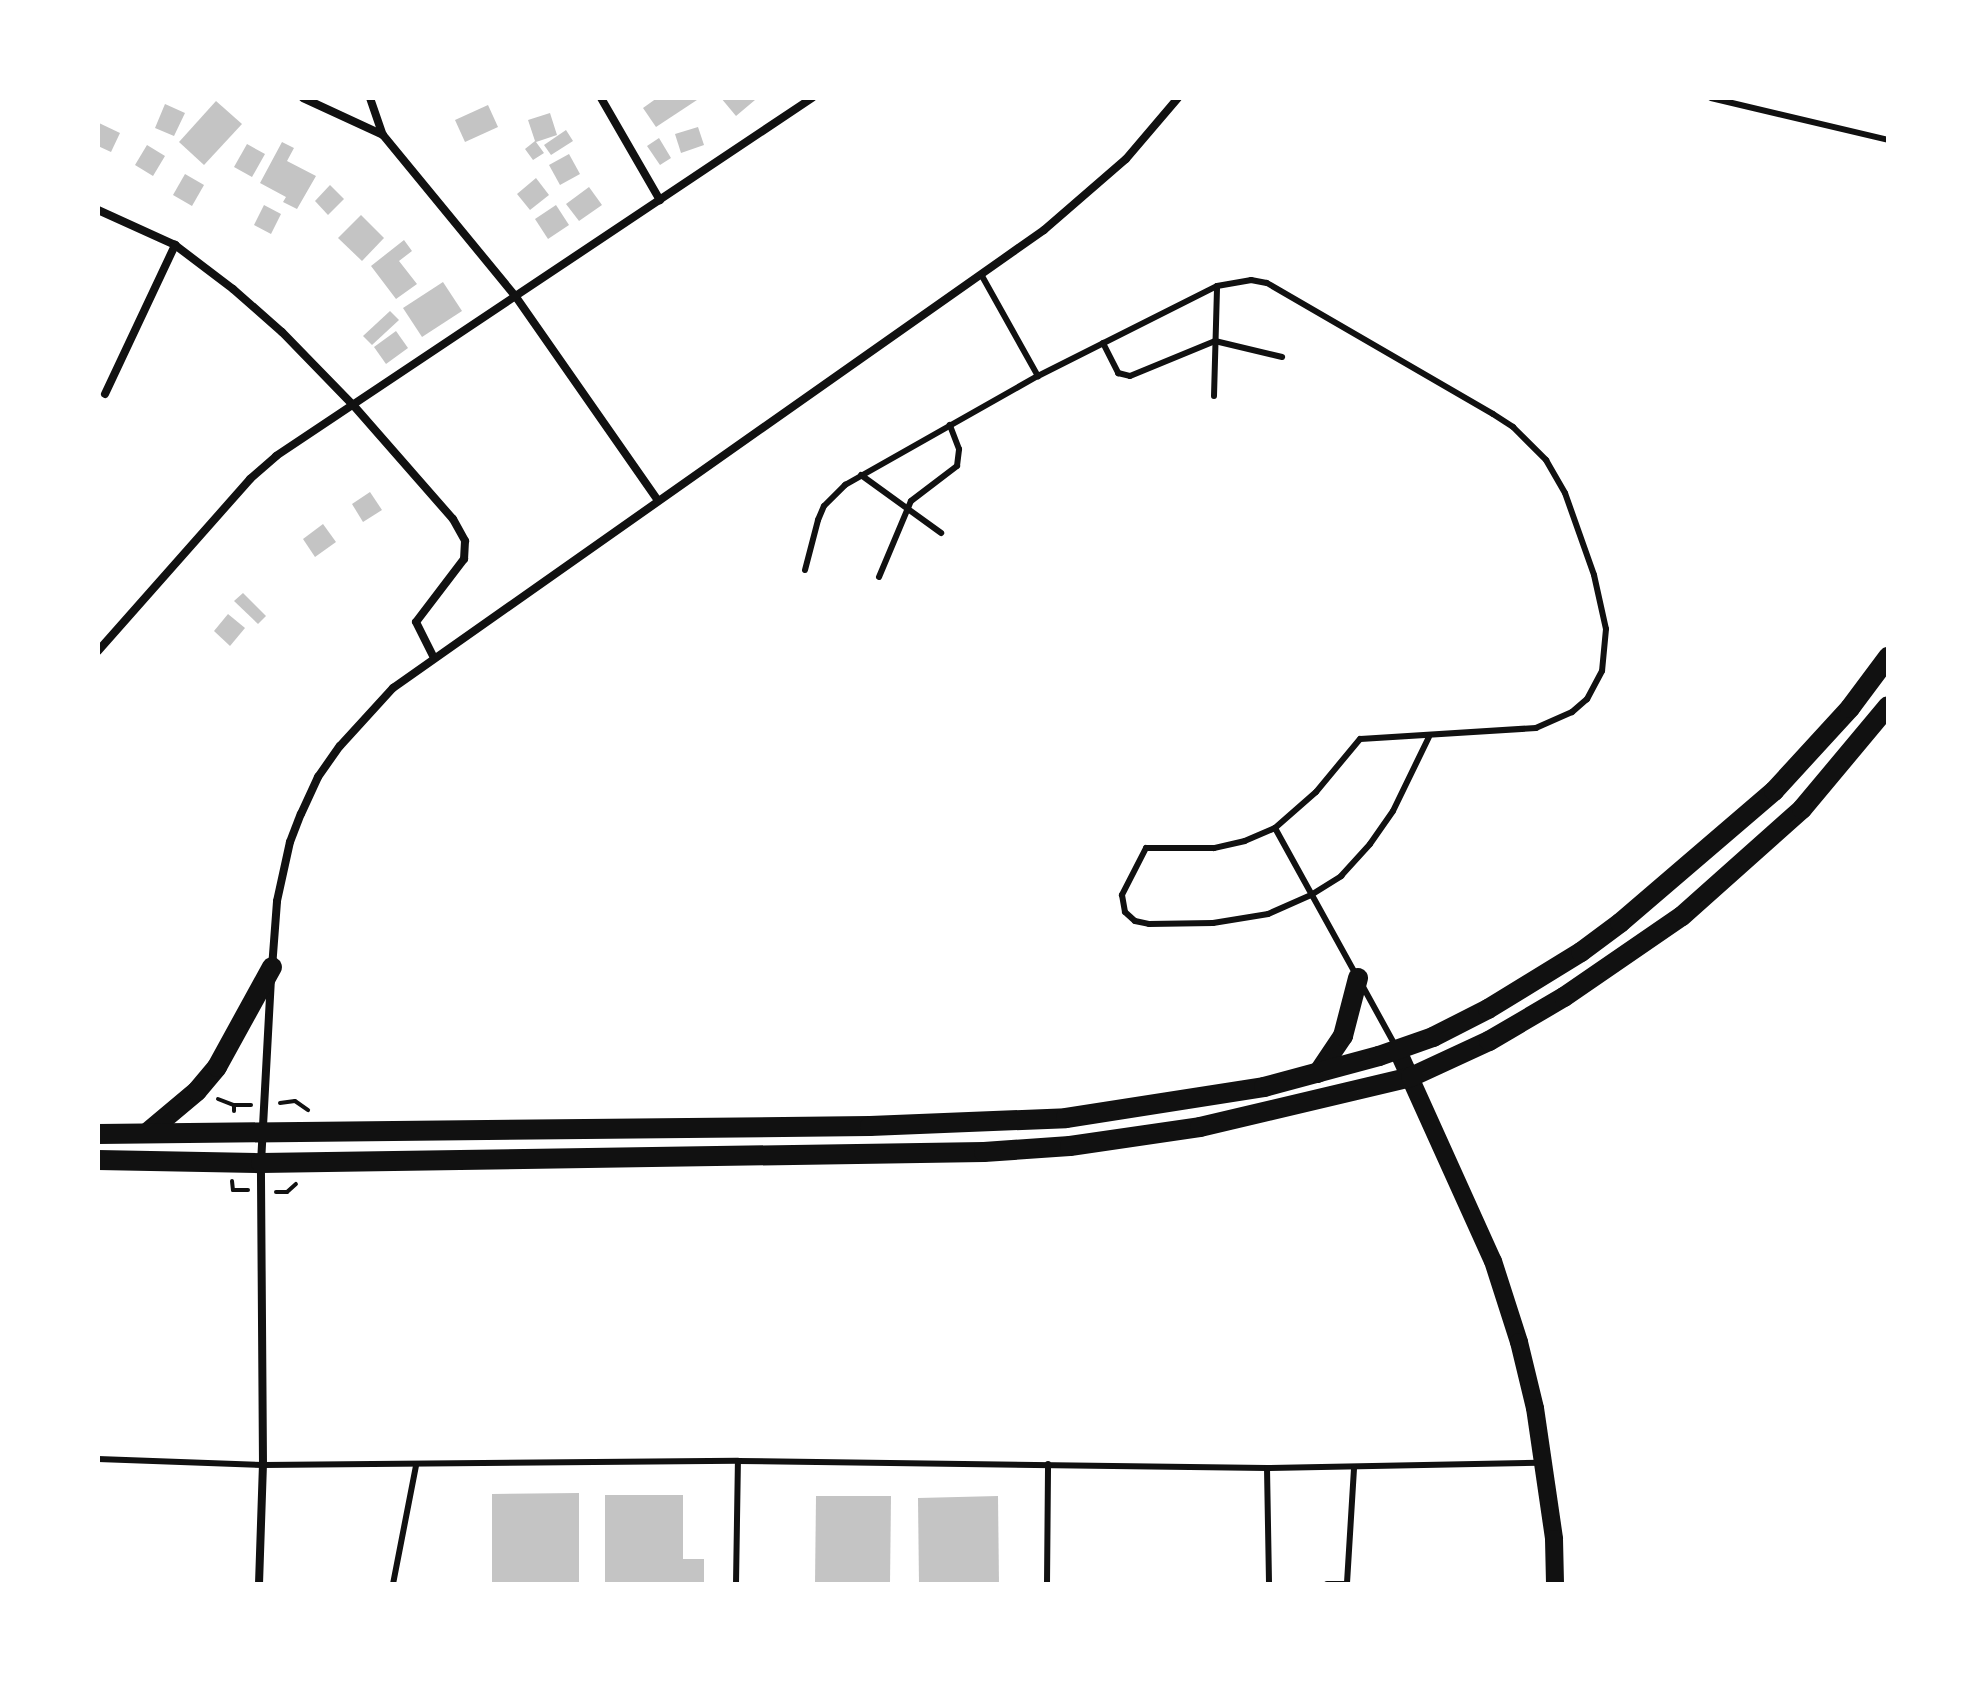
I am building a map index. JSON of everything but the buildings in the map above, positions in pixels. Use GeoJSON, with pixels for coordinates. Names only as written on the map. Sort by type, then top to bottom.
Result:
{"type":"FeatureCollection","features":[{"type":"Feature","properties":{"kind":"highway"},"geometry":{"type":"LineString","coordinates":[[98,1134],[870,1126],[1066,1118],[1264,1087],[1318,1073],[1398,1051],[1488,1009],[1581,952],[1620,923],[1774,791],[1850,708],[1888,657]]}},
{"type":"Feature","properties":{"kind":"highway"},"geometry":{"type":"LineString","coordinates":[[98,1160],[261,1163],[904,1155],[1070,1146],[1249,1118],[1411,1077],[1489,1041],[1564,997],[1682,916],[1802,809],[1870,732],[1888,706]]}},
{"type":"Feature","properties":{"kind":"highway"},"geometry":{"type":"LineString","coordinates":[[147,1133],[197,1091],[217,1067],[272,967]]}},
{"type":"Feature","properties":{"kind":"highway"},"geometry":{"type":"LineString","coordinates":[[1318,1073],[1343,1036],[1358,978]]}},
{"type":"Feature","properties":{"kind":"main road"},"geometry":{"type":"LineString","coordinates":[[1398,1051],[1493,1261],[1522,1355],[1554,1539],[1555,1584]]}},
{"type":"Feature","properties":{"kind":"street"},"geometry":{"type":"LineString","coordinates":[[303,98],[383,135]]}},
{"type":"Feature","properties":{"kind":"street"},"geometry":{"type":"LineString","coordinates":[[370,98],[383,135],[516,297],[657,499]]}},
{"type":"Feature","properties":{"kind":"street"},"geometry":{"type":"LineString","coordinates":[[601,98],[660,200]]}},
{"type":"Feature","properties":{"kind":"street"},"geometry":{"type":"LineString","coordinates":[[98,651],[250,479],[276,456],[812,98]]}},
{"type":"Feature","properties":{"kind":"street"},"geometry":{"type":"LineString","coordinates":[[259,1584],[263,1465],[261,1163],[272,967],[277,901],[290,842],[318,777],[367,714],[393,688],[657,499],[982,276],[1080,202],[1126,159],[1178,98]]}},
{"type":"Feature","properties":{"kind":"street"},"geometry":{"type":"LineString","coordinates":[[98,210],[175,245],[233,289],[282,332],[354,406],[453,519],[465,541],[460,567],[417,618],[419,634],[434,658]]}},
{"type":"Feature","properties":{"kind":"street"},"geometry":{"type":"LineString","coordinates":[[105,394],[175,245]]}},
{"type":"Feature","properties":{"kind":"lane"},"geometry":{"type":"LineString","coordinates":[[1711,98],[1888,140]]}},
{"type":"Feature","properties":{"kind":"lane"},"geometry":{"type":"LineString","coordinates":[[982,276],[1038,376]]}},
{"type":"Feature","properties":{"kind":"lane"},"geometry":{"type":"LineString","coordinates":[[805,570],[824,506],[861,475],[1038,376],[1217,286],[1251,280],[1285,291],[1493,414],[1528,440],[1546,460],[1565,493],[1588,551],[1606,629],[1602,671],[1596,685],[1572,712],[1536,728],[1360,739],[1316,792],[1275,828],[1245,841],[1214,848],[1147,847],[1122,895],[1122,908],[1127,916],[1141,922],[1190,925],[1249,920],[1311,895],[1341,876],[1375,837],[1393,811],[1429,737]]}},
{"type":"Feature","properties":{"kind":"lane"},"geometry":{"type":"LineString","coordinates":[[1214,396],[1217,286]]}},
{"type":"Feature","properties":{"kind":"lane"},"geometry":{"type":"LineString","coordinates":[[1103,343],[1118,373],[1130,376],[1215,341],[1282,357]]}},
{"type":"Feature","properties":{"kind":"lane"},"geometry":{"type":"LineString","coordinates":[[879,577],[907,508],[957,466],[959,449],[950,425]]}},
{"type":"Feature","properties":{"kind":"lane"},"geometry":{"type":"LineString","coordinates":[[861,475],[941,533]]}},
{"type":"Feature","properties":{"kind":"lane"},"geometry":{"type":"LineString","coordinates":[[1275,828],[1398,1051]]}},
{"type":"Feature","properties":{"kind":"lane"},"geometry":{"type":"LineString","coordinates":[[98,1459],[416,1466],[738,1461],[1267,1468],[1442,1462],[1543,1463]]}},
{"type":"Feature","properties":{"kind":"lane"},"geometry":{"type":"LineString","coordinates":[[736,1584],[738,1461]]}},
{"type":"Feature","properties":{"kind":"lane"},"geometry":{"type":"LineString","coordinates":[[1047,1584],[1048,1464]]}},
{"type":"Feature","properties":{"kind":"lane"},"geometry":{"type":"LineString","coordinates":[[393,1584],[416,1466]]}},
{"type":"Feature","properties":{"kind":"lane"},"geometry":{"type":"LineString","coordinates":[[1327,1584],[1347,1583],[1354,1467]]}},
{"type":"Feature","properties":{"kind":"lane"},"geometry":{"type":"LineString","coordinates":[[1267,1468],[1269,1584]]}}]}
